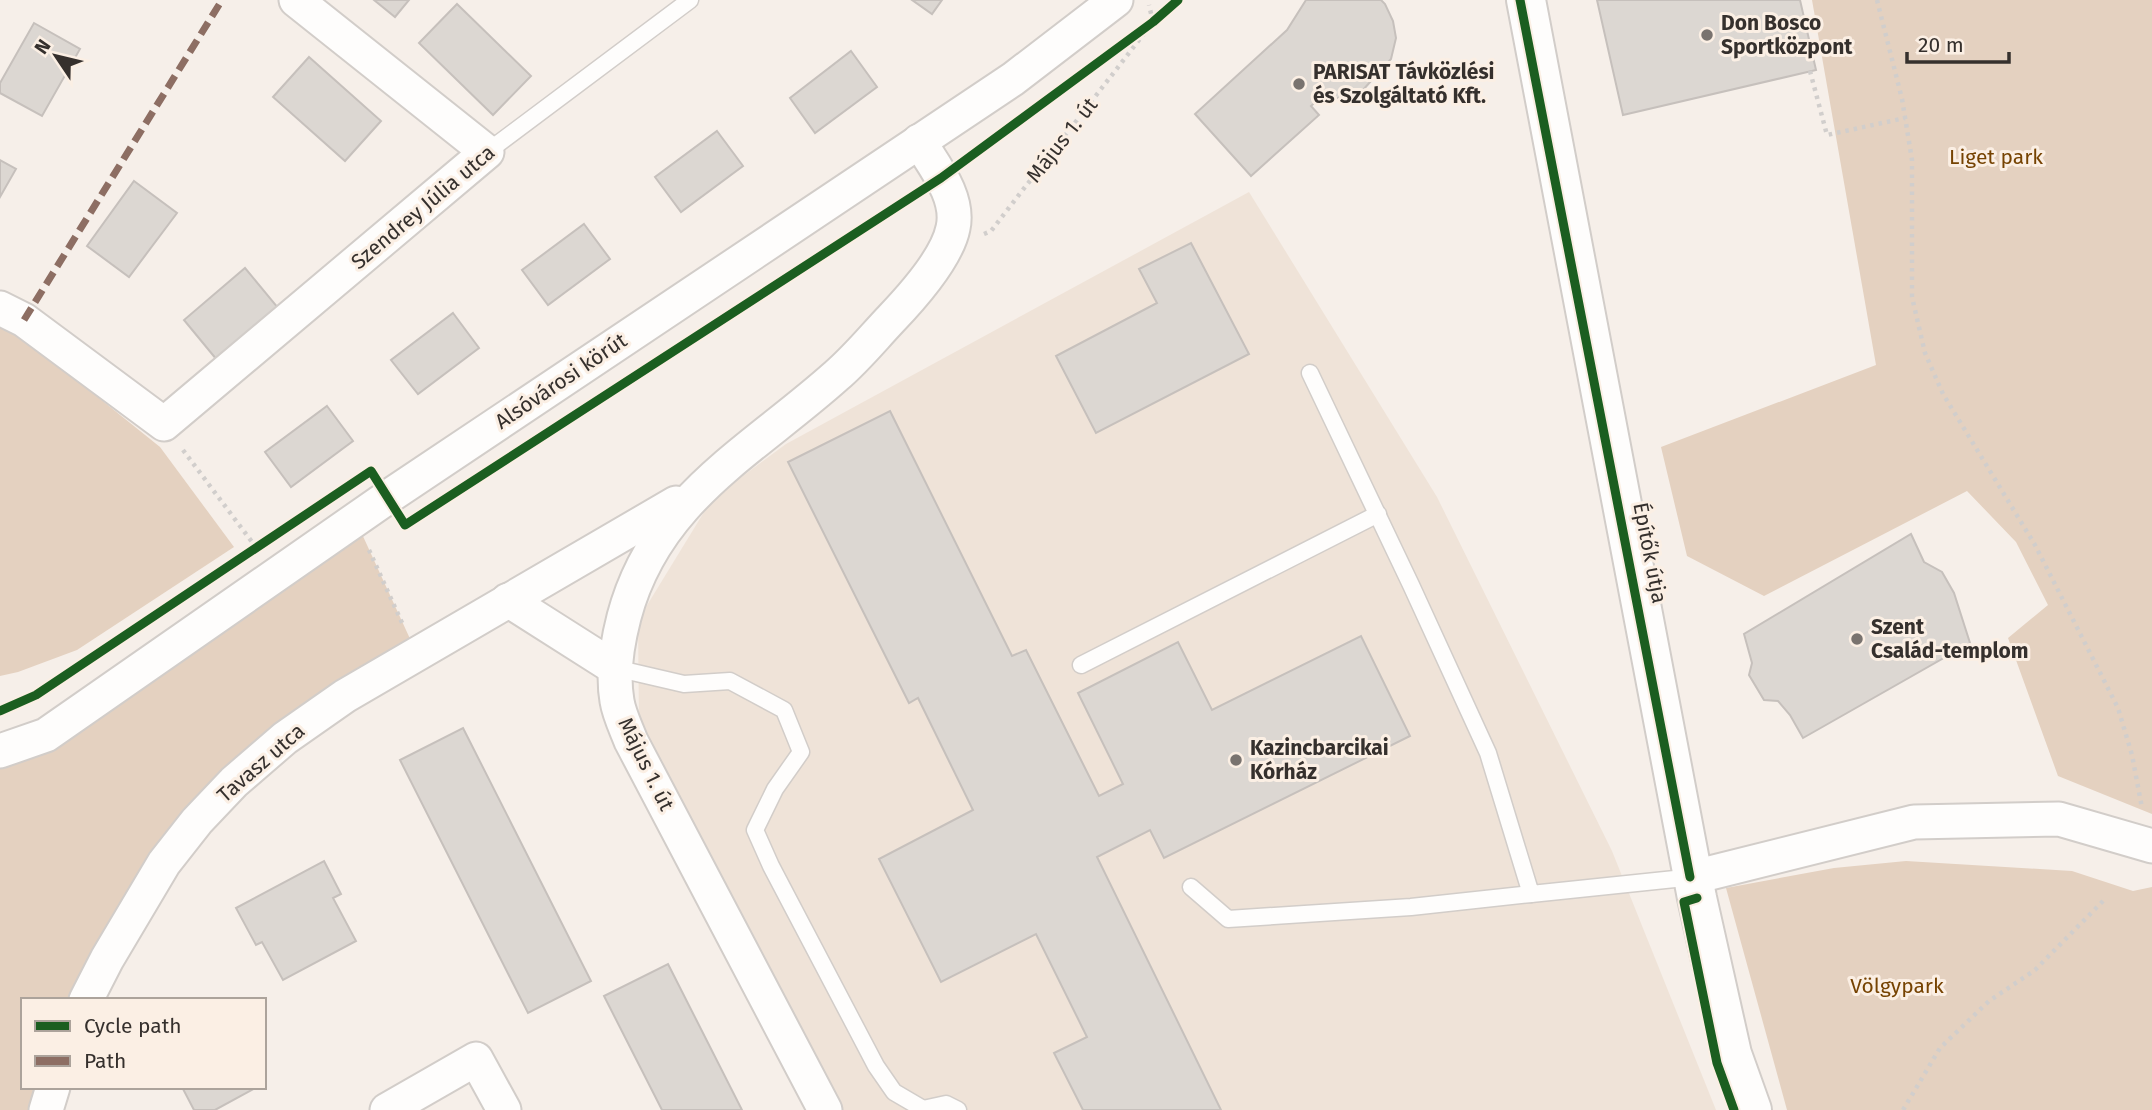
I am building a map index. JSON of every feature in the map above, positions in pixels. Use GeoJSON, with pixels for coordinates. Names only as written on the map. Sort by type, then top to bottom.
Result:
{"type":"FeatureCollection","features":[{"type":"Feature","properties":{"kind":"street"},"geometry":{"type":"LineString","coordinates":[[296,0],[486,152]]}},
{"type":"Feature","properties":{"kind":"street","name":"Alsóvárosi körút"},"geometry":{"type":"LineString","coordinates":[[0,751],[46,735],[356,520],[1013,79],[1116,0]]}},
{"type":"Feature","properties":{"kind":"street","name":"Építők útja"},"geometry":{"type":"LineString","coordinates":[[1526,0],[1694,877],[1732,1054],[1752,1110]]}},
{"type":"Feature","properties":{"kind":"street","name":"Május 1. út"},"geometry":{"type":"LineString","coordinates":[[825,1110],[631,741],[617,702],[615,668],[629,597],[641,568],[662,532],[680,509],[702,487],[837,375],[919,290],[940,257],[953,228],[953,202],[919,141]]}},
{"type":"Feature","properties":{"kind":"street","name":"Szendrey Júlia utca"},"geometry":{"type":"LineString","coordinates":[[164,424],[486,152]]}},
{"type":"Feature","properties":{"kind":"street"},"geometry":{"type":"LineString","coordinates":[[0,308],[24,320],[164,424]]}},
{"type":"Feature","properties":{"kind":"street","name":"Tavasz utca"},"geometry":{"type":"LineString","coordinates":[[87,998],[164,863],[197,821],[234,782],[285,738],[345,696],[638,527],[702,487]]}},
{"type":"Feature","properties":{"kind":"street"},"geometry":{"type":"LineString","coordinates":[[508,600],[615,668]]}},
{"type":"Feature","properties":{"kind":"street"},"geometry":{"type":"LineString","coordinates":[[0,768],[46,735]]}},
{"type":"Feature","properties":{"kind":"street"},"geometry":{"type":"LineString","coordinates":[[1694,877],[1914,822],[2060,820],[2150,845]]}},
{"type":"Feature","properties":{"kind":"street"},"geometry":{"type":"LineString","coordinates":[[387,1110],[476,1059],[504,1110]]}},
{"type":"Feature","properties":{"kind":"street"},"geometry":{"type":"LineString","coordinates":[[46,1110],[52,1089]]}},
{"type":"Feature","properties":{"kind":"lane","name":"Szendrey Júlia utca"},"geometry":{"type":"LineString","coordinates":[[486,152],[690,0]]}},
{"type":"Feature","properties":{"kind":"lane"},"geometry":{"type":"LineString","coordinates":[[1310,373],[1488,753],[1531,894]]}},
{"type":"Feature","properties":{"kind":"lane"},"geometry":{"type":"LineString","coordinates":[[1081,665],[1378,514]]}},
{"type":"Feature","properties":{"kind":"lane"},"geometry":{"type":"LineString","coordinates":[[615,668],[684,684],[730,681],[784,710],[801,752],[775,789],[755,830],[771,866],[876,1066],[894,1092],[923,1109],[946,1104],[958,1110]]}},
{"type":"Feature","properties":{"kind":"lane"},"geometry":{"type":"LineString","coordinates":[[1191,887],[1227,919],[1411,907],[1694,877]]}},
{"type":"Feature","properties":{"kind":"path"},"geometry":{"type":"LineString","coordinates":[[1148,0],[1153,22]]}},
{"type":"Feature","properties":{"kind":"path"},"geometry":{"type":"LineString","coordinates":[[1877,0],[1905,118],[1912,160],[1912,297],[1925,353],[1943,394],[2035,545],[2118,708],[2132,755],[2150,845]]}},
{"type":"Feature","properties":{"kind":"path"},"geometry":{"type":"LineString","coordinates":[[1120,46],[1161,14]]}},
{"type":"Feature","properties":{"kind":"path"},"geometry":{"type":"LineString","coordinates":[[1810,71],[1827,135],[1905,118]]}},
{"type":"Feature","properties":{"kind":"path"},"geometry":{"type":"LineString","coordinates":[[164,424],[275,576]]}},
{"type":"Feature","properties":{"kind":"path"},"geometry":{"type":"LineString","coordinates":[[356,520],[416,654]]}},
{"type":"Feature","properties":{"kind":"path"},"geometry":{"type":"LineString","coordinates":[[245,556],[268,541]]}},
{"type":"Feature","properties":{"kind":"path"},"geometry":{"type":"LineString","coordinates":[[1903,1110],[1940,1048],[1989,1001],[2035,970],[2106,898]]}},
{"type":"Feature","properties":{"kind":"shaded area"},"geometry":{"type":"Polygon","coordinates":[[[1249,192],[1437,497],[1612,851],[1716,1110],[838,1110],[639,724],[638,620],[712,499],[786,444],[1249,192]]]}},
{"type":"Feature","properties":{"kind":"green space","name":"Liget park"},"geometry":{"type":"Polygon","coordinates":[[[1812,0],[2152,0],[2152,814],[2058,776],[2008,638],[2048,605],[2016,542],[1967,491],[1764,596],[1687,556],[1661,447],[1876,365],[1812,0]]]}},
{"type":"Feature","properties":{"kind":"green space"},"geometry":{"type":"Polygon","coordinates":[[[0,326],[23,337],[160,447],[234,547],[77,650],[0,676],[0,326]]]}},
{"type":"Feature","properties":{"kind":"green space"},"geometry":{"type":"Polygon","coordinates":[[[356,521],[417,654],[234,782],[87,998],[21,998],[21,1089],[52,1089],[46,1110],[0,1110],[0,768],[356,521]]]}},
{"type":"Feature","properties":{"kind":"green space","name":"Völgypark"},"geometry":{"type":"Polygon","coordinates":[[[1906,861],[2072,871],[2133,891],[2152,887],[2152,1110],[1787,1110],[1726,888],[1834,868],[1906,861]]]}},
{"type":"Feature","properties":{"kind":"building"},"geometry":{"type":"Polygon","coordinates":[[[374,0],[409,0],[395,17],[374,0]]]}},
{"type":"Feature","properties":{"kind":"building"},"geometry":{"type":"Polygon","coordinates":[[[912,0],[942,0],[932,14],[912,0]]]}},
{"type":"Feature","properties":{"kind":"building","name":"PARISAT Távközlési és Szolgáltató Kft."},"geometry":{"type":"Polygon","coordinates":[[[1306,0],[1381,0],[1393,21],[1396,38],[1391,59],[1362,91],[1362,101],[1336,98],[1328,90],[1311,106],[1319,115],[1251,176],[1195,114],[1287,30],[1306,0]]]}},
{"type":"Feature","properties":{"kind":"building","name":"Don Bosco Sportközpont"},"geometry":{"type":"Polygon","coordinates":[[[1597,0],[1800,0],[1816,70],[1623,115],[1597,0]]]}},
{"type":"Feature","properties":{"kind":"building"},"geometry":{"type":"Polygon","coordinates":[[[457,4],[531,76],[493,115],[419,43],[457,4]]]}},
{"type":"Feature","properties":{"kind":"building"},"geometry":{"type":"Polygon","coordinates":[[[34,23],[80,49],[42,116],[0,93],[0,83],[34,23]]]}},
{"type":"Feature","properties":{"kind":"building"},"geometry":{"type":"Polygon","coordinates":[[[851,51],[877,87],[815,133],[790,98],[851,51]]]}},
{"type":"Feature","properties":{"kind":"building"},"geometry":{"type":"Polygon","coordinates":[[[309,57],[381,121],[345,161],[273,97],[309,57]]]}},
{"type":"Feature","properties":{"kind":"building"},"geometry":{"type":"Polygon","coordinates":[[[717,131],[743,166],[681,212],[655,177],[717,131]]]}},
{"type":"Feature","properties":{"kind":"building"},"geometry":{"type":"Polygon","coordinates":[[[0,160],[16,169],[0,197],[0,160]]]}},
{"type":"Feature","properties":{"kind":"building"},"geometry":{"type":"Polygon","coordinates":[[[134,181],[177,213],[129,277],[87,246],[134,181]]]}},
{"type":"Feature","properties":{"kind":"building"},"geometry":{"type":"Polygon","coordinates":[[[584,224],[610,259],[548,305],[522,270],[584,224]]]}},
{"type":"Feature","properties":{"kind":"building"},"geometry":{"type":"Polygon","coordinates":[[[1191,243],[1249,354],[1096,433],[1056,356],[1157,303],[1139,269],[1191,243]]]}},
{"type":"Feature","properties":{"kind":"building"},"geometry":{"type":"Polygon","coordinates":[[[245,268],[279,309],[217,360],[184,320],[245,268]]]}},
{"type":"Feature","properties":{"kind":"building"},"geometry":{"type":"Polygon","coordinates":[[[453,313],[479,348],[418,394],[391,360],[453,313]]]}},
{"type":"Feature","properties":{"kind":"building"},"geometry":{"type":"Polygon","coordinates":[[[327,406],[353,441],[291,487],[265,452],[327,406]]]}},
{"type":"Feature","properties":{"kind":"building","name":"Kazincbarcikai Kórház"},"geometry":{"type":"Polygon","coordinates":[[[890,411],[1012,656],[1026,650],[1099,796],[1123,784],[1078,693],[1178,642],[1212,710],[1361,636],[1410,736],[1164,858],[1150,830],[1097,857],[1221,1110],[1083,1110],[1054,1053],[1087,1037],[1036,934],[941,982],[879,859],[973,810],[918,698],[909,703],[788,462],[890,411]]]}},
{"type":"Feature","properties":{"kind":"building","name":"Szent Család-templom"},"geometry":{"type":"Polygon","coordinates":[[[1911,534],[1924,562],[1942,572],[1954,593],[1970,643],[1803,738],[1790,715],[1778,701],[1764,700],[1749,675],[1752,663],[1744,634],[1911,534]]]}},
{"type":"Feature","properties":{"kind":"building"},"geometry":{"type":"Polygon","coordinates":[[[463,728],[591,981],[528,1013],[400,760],[463,728]]]}},
{"type":"Feature","properties":{"kind":"building"},"geometry":{"type":"Polygon","coordinates":[[[324,861],[341,894],[333,898],[356,941],[283,980],[262,942],[256,945],[236,908],[324,861]]]}},
{"type":"Feature","properties":{"kind":"building"},"geometry":{"type":"Polygon","coordinates":[[[668,964],[742,1110],[662,1110],[604,996],[668,964]]]}},
{"type":"Feature","properties":{"kind":"building"},"geometry":{"type":"Polygon","coordinates":[[[183,1089],[253,1089],[215,1110],[194,1110],[183,1089]]]}},
{"type":"Feature","properties":{"kind":"marked path"},"geometry":{"type":"LineString","coordinates":[[24,320],[222,0]]}},
{"type":"Feature","properties":{"kind":"cycle path"},"geometry":{"type":"LineString","coordinates":[[0,711],[36,695],[371,471],[405,525],[941,178],[1153,22],[1178,0]]}},
{"type":"Feature","properties":{"kind":"cycle path"},"geometry":{"type":"LineString","coordinates":[[1520,0],[1690,877]]}},
{"type":"Feature","properties":{"kind":"cycle path"},"geometry":{"type":"LineString","coordinates":[[1697,898],[1684,902],[1717,1063],[1734,1110]]}},
{"type":"Feature","properties":{"kind":"place","name":"Don Bosco Sportközpont"},"geometry":{"type":"Point","coordinates":[1707,35]}},
{"type":"Feature","properties":{"kind":"place","name":"PARISAT Távközlési és Szolgáltató Kft."},"geometry":{"type":"Point","coordinates":[1299,84]}},
{"type":"Feature","properties":{"kind":"place","name":"Szent Család-templom"},"geometry":{"type":"Point","coordinates":[1857,639]}},
{"type":"Feature","properties":{"kind":"place","name":"Kazincbarcikai Kórház"},"geometry":{"type":"Point","coordinates":[1236,760]}}]}
